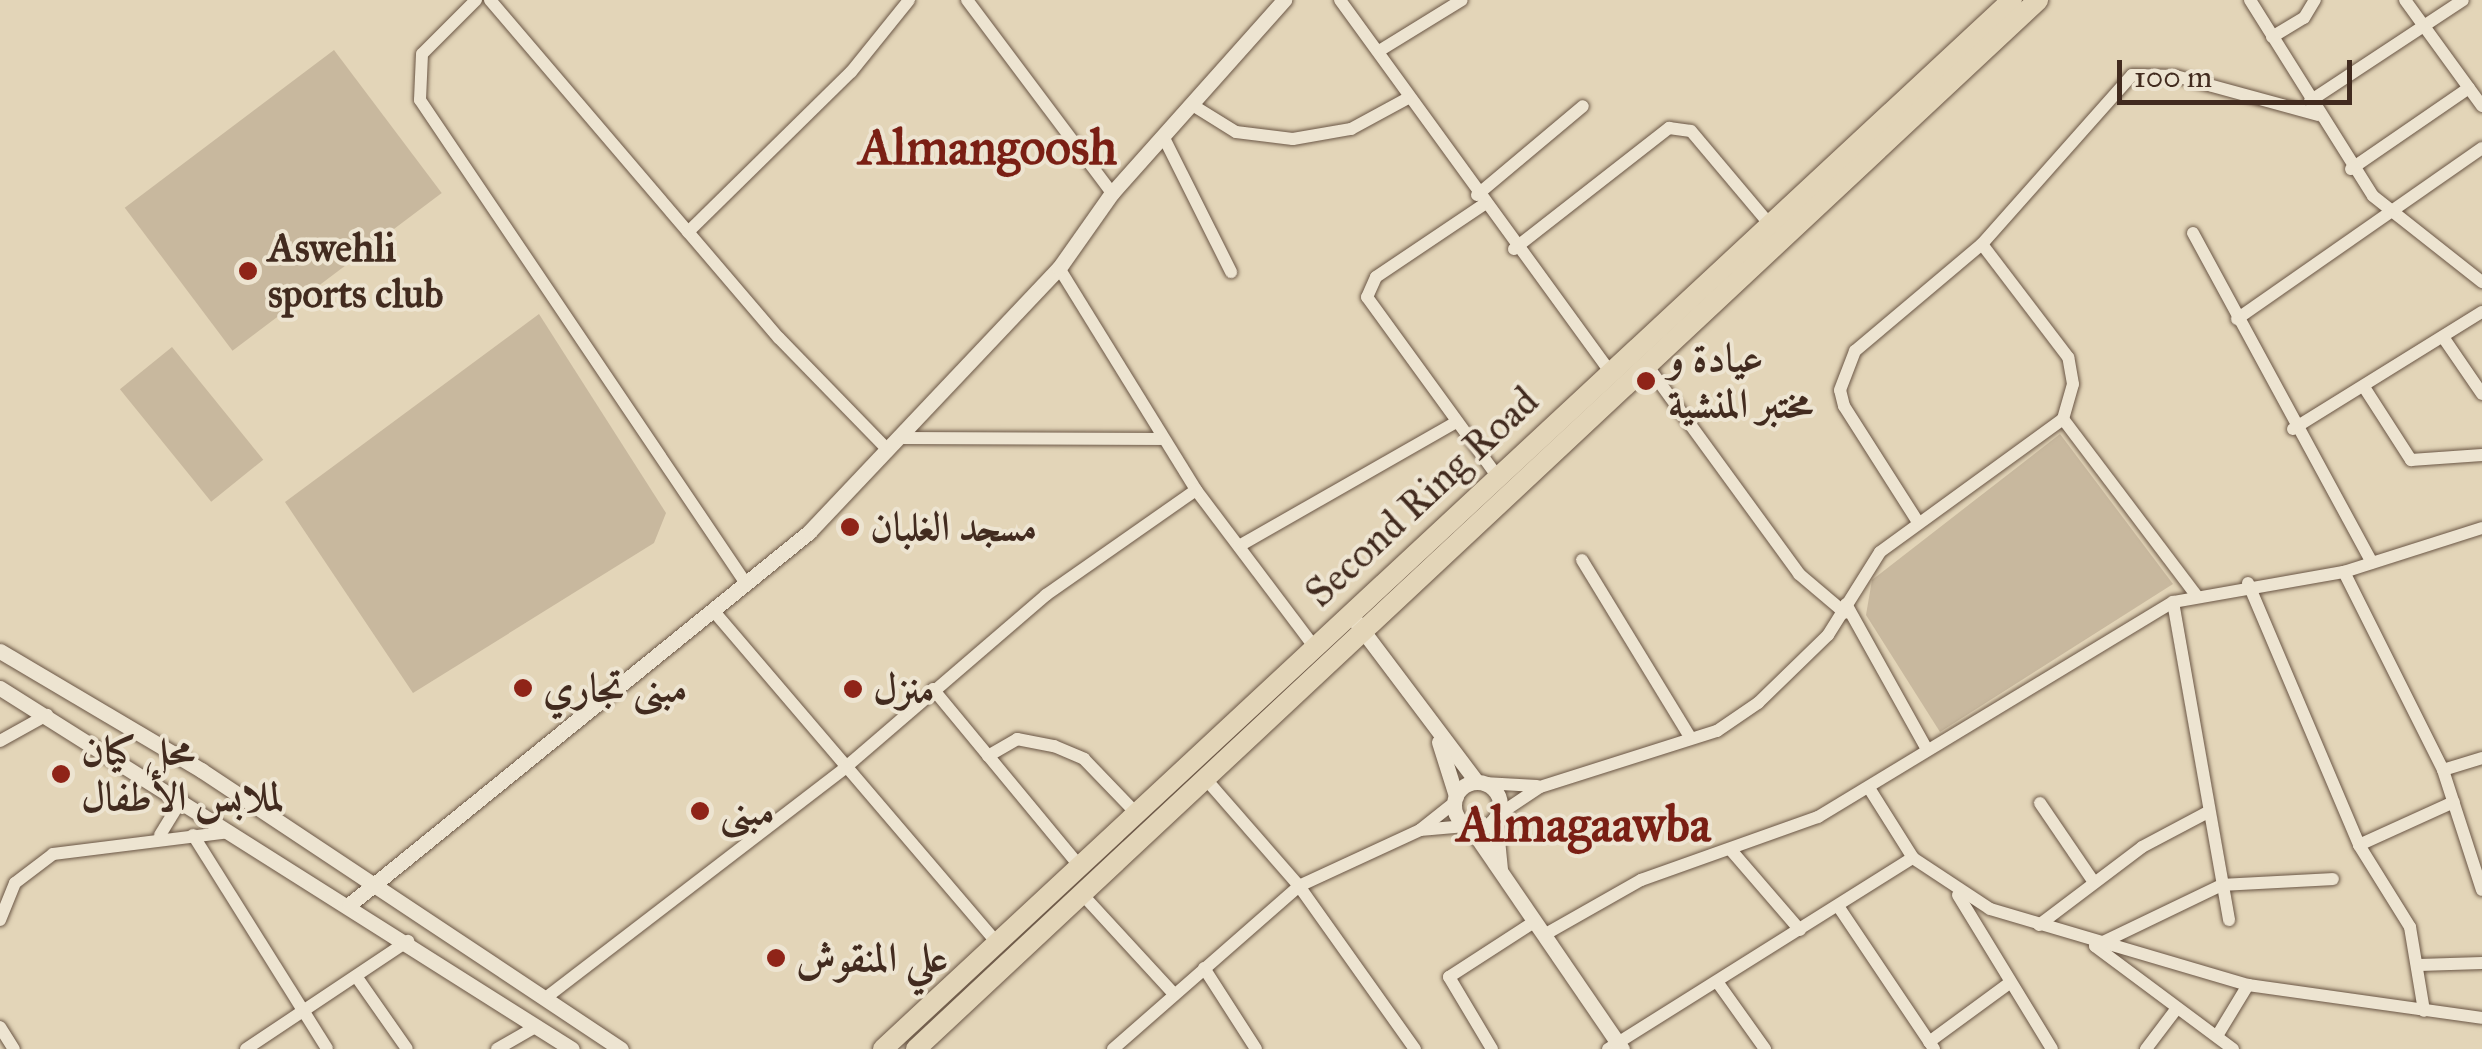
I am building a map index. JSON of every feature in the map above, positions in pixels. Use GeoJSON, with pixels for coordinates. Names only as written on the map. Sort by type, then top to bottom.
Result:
{"type":"FeatureCollection","features":[{"type":"Feature","properties":{"kind":"main road","name":"Second Ring Road"},"geometry":{"type":"LineString","coordinates":[[916,1049],[1204,777],[1609,370],[2010,5],[2038,0]]}},
{"type":"Feature","properties":{"kind":"main road","name":"Second Ring Road"},"geometry":{"type":"LineString","coordinates":[[883,1049],[1313,645],[1357,623],[1649,368],[2010,5]]}},
{"type":"Feature","properties":{"kind":"street"},"geometry":{"type":"LineString","coordinates":[[476,0],[422,54],[420,100],[747,585]]}},
{"type":"Feature","properties":{"kind":"street"},"geometry":{"type":"LineString","coordinates":[[490,0],[688,232],[888,450]]}},
{"type":"Feature","properties":{"kind":"street"},"geometry":{"type":"LineString","coordinates":[[688,232],[851,72],[909,0]]}},
{"type":"Feature","properties":{"kind":"street"},"geometry":{"type":"LineString","coordinates":[[967,0],[1112,193]]}},
{"type":"Feature","properties":{"kind":"street"},"geometry":{"type":"LineString","coordinates":[[350,904],[717,615],[903,438],[1058,268],[1112,193],[1194,106],[1284,0]]}},
{"type":"Feature","properties":{"kind":"street"},"geometry":{"type":"LineString","coordinates":[[1340,0],[1514,249],[1609,370]]}},
{"type":"Feature","properties":{"kind":"street"},"geometry":{"type":"LineString","coordinates":[[1379,52],[1462,0]]}},
{"type":"Feature","properties":{"kind":"street"},"geometry":{"type":"LineString","coordinates":[[2250,0],[2351,168],[2395,213],[2482,282]]}},
{"type":"Feature","properties":{"kind":"street"},"geometry":{"type":"LineString","coordinates":[[2272,37],[2304,18],[2314,0]]}},
{"type":"Feature","properties":{"kind":"street"},"geometry":{"type":"LineString","coordinates":[[2405,0],[2482,106]]}},
{"type":"Feature","properties":{"kind":"street"},"geometry":{"type":"LineString","coordinates":[[2310,101],[2463,0]]}},
{"type":"Feature","properties":{"kind":"street"},"geometry":{"type":"LineString","coordinates":[[1916,519],[1844,406],[1843,374],[1855,351],[1982,244],[2138,73],[2319,115]]}},
{"type":"Feature","properties":{"kind":"street"},"geometry":{"type":"LineString","coordinates":[[2351,168],[2469,88]]}},
{"type":"Feature","properties":{"kind":"street"},"geometry":{"type":"LineString","coordinates":[[1194,106],[1236,132],[1293,139],[1351,129],[1408,98]]}},
{"type":"Feature","properties":{"kind":"street"},"geometry":{"type":"LineString","coordinates":[[1498,479],[1367,289],[1480,200],[1583,106]]}},
{"type":"Feature","properties":{"kind":"street"},"geometry":{"type":"LineString","coordinates":[[1514,249],[1669,128],[1691,132],[1771,226]]}},
{"type":"Feature","properties":{"kind":"street"},"geometry":{"type":"LineString","coordinates":[[1164,138],[1231,272]]}},
{"type":"Feature","properties":{"kind":"street"},"geometry":{"type":"LineString","coordinates":[[2236,320],[2395,213],[2482,148]]}},
{"type":"Feature","properties":{"kind":"street"},"geometry":{"type":"LineString","coordinates":[[2193,233],[2293,429],[2333,483],[2372,563]]}},
{"type":"Feature","properties":{"kind":"street"},"geometry":{"type":"LineString","coordinates":[[1420,830],[1468,827],[1496,817],[1540,786],[1690,737],[1758,703],[1845,607],[1916,519],[2063,419],[2074,384],[2068,358],[1982,244]]}},
{"type":"Feature","properties":{"kind":"street"},"geometry":{"type":"LineString","coordinates":[[1058,268],[1162,440],[1313,645]]}},
{"type":"Feature","properties":{"kind":"street"},"geometry":{"type":"LineString","coordinates":[[2293,429],[2482,312]]}},
{"type":"Feature","properties":{"kind":"street"},"geometry":{"type":"LineString","coordinates":[[2443,338],[2482,394]]}},
{"type":"Feature","properties":{"kind":"street"},"geometry":{"type":"LineString","coordinates":[[1649,368],[1800,574],[1845,607],[1926,748]]}},
{"type":"Feature","properties":{"kind":"street"},"geometry":{"type":"LineString","coordinates":[[2364,387],[2411,460],[2482,455]]}},
{"type":"Feature","properties":{"kind":"street"},"geometry":{"type":"LineString","coordinates":[[2063,419],[2196,596]]}},
{"type":"Feature","properties":{"kind":"street"},"geometry":{"type":"LineString","coordinates":[[1240,546],[1456,422]]}},
{"type":"Feature","properties":{"kind":"street"},"geometry":{"type":"LineString","coordinates":[[903,438],[993,445],[1162,440]]}},
{"type":"Feature","properties":{"kind":"street"},"geometry":{"type":"LineString","coordinates":[[548,996],[846,768],[933,689],[1196,490]]}},
{"type":"Feature","properties":{"kind":"street"},"geometry":{"type":"LineString","coordinates":[[1492,1049],[1448,978],[1539,928],[1642,880],[1730,849],[1869,788],[1926,748],[2173,602],[2248,583],[2344,572],[2482,528]]}},
{"type":"Feature","properties":{"kind":"street"},"geometry":{"type":"LineString","coordinates":[[1582,560],[1690,737]]}},
{"type":"Feature","properties":{"kind":"street"},"geometry":{"type":"LineString","coordinates":[[2344,572],[2443,770],[2476,848],[2482,890]]}},
{"type":"Feature","properties":{"kind":"street"},"geometry":{"type":"LineString","coordinates":[[2248,583],[2359,845],[2410,926],[2424,1011]]}},
{"type":"Feature","properties":{"kind":"street"},"geometry":{"type":"LineString","coordinates":[[2173,602],[2229,920]]}},
{"type":"Feature","properties":{"kind":"street"},"geometry":{"type":"LineString","coordinates":[[717,615],[996,940]]}},
{"type":"Feature","properties":{"kind":"street"},"geometry":{"type":"LineString","coordinates":[[1357,623],[1438,738],[1498,795],[1500,869]]}},
{"type":"Feature","properties":{"kind":"street"},"geometry":{"type":"LineString","coordinates":[[0,652],[373,884],[548,996],[621,1049]]}},
{"type":"Feature","properties":{"kind":"street"},"geometry":{"type":"LineString","coordinates":[[0,688],[239,831],[572,1049]]}},
{"type":"Feature","properties":{"kind":"street"},"geometry":{"type":"LineString","coordinates":[[933,689],[1078,864]]}},
{"type":"Feature","properties":{"kind":"street"},"geometry":{"type":"LineString","coordinates":[[0,741],[46,714]]}},
{"type":"Feature","properties":{"kind":"street"},"geometry":{"type":"LineString","coordinates":[[1438,738],[1455,799],[1468,827],[1500,869],[1616,1047],[1913,858]]}},
{"type":"Feature","properties":{"kind":"street"},"geometry":{"type":"LineString","coordinates":[[988,756],[1017,739],[1054,746],[1084,760],[1134,812]]}},
{"type":"Feature","properties":{"kind":"street"},"geometry":{"type":"LineString","coordinates":[[2443,770],[2482,758]]}},
{"type":"Feature","properties":{"kind":"street"},"geometry":{"type":"LineString","coordinates":[[1204,777],[1299,886],[1416,1049]]}},
{"type":"Feature","properties":{"kind":"street"},"geometry":{"type":"LineString","coordinates":[[1113,1049],[1299,886],[1420,830],[1480,782],[1540,786]]}},
{"type":"Feature","properties":{"kind":"street"},"geometry":{"type":"LineString","coordinates":[[1869,788],[1913,858],[1958,895],[2095,946],[2248,985],[2482,1018]]}},
{"type":"Feature","properties":{"kind":"street"},"geometry":{"type":"LineString","coordinates":[[160,836],[182,799]]}},
{"type":"Feature","properties":{"kind":"street"},"geometry":{"type":"LineString","coordinates":[[2359,845],[2454,802]]}},
{"type":"Feature","properties":{"kind":"street"},"geometry":{"type":"LineString","coordinates":[[2040,803],[2093,881]]}},
{"type":"Feature","properties":{"kind":"street"},"geometry":{"type":"LineString","coordinates":[[2039,925],[2093,881],[2208,812]]}},
{"type":"Feature","properties":{"kind":"street"},"geometry":{"type":"LineString","coordinates":[[0,920],[15,884],[41,859],[160,836],[239,831]]}},
{"type":"Feature","properties":{"kind":"street"},"geometry":{"type":"LineString","coordinates":[[193,834],[327,1049]]}},
{"type":"Feature","properties":{"kind":"street"},"geometry":{"type":"LineString","coordinates":[[1730,849],[1800,930]]}},
{"type":"Feature","properties":{"kind":"street"},"geometry":{"type":"LineString","coordinates":[[2095,946],[2222,885],[2333,879]]}},
{"type":"Feature","properties":{"kind":"street"},"geometry":{"type":"LineString","coordinates":[[1082,894],[1173,993]]}},
{"type":"Feature","properties":{"kind":"street"},"geometry":{"type":"LineString","coordinates":[[1958,895],[2008,985],[2052,1049]]}},
{"type":"Feature","properties":{"kind":"street"},"geometry":{"type":"LineString","coordinates":[[1838,906],[1932,1045],[2008,985]]}},
{"type":"Feature","properties":{"kind":"street"},"geometry":{"type":"LineString","coordinates":[[246,1049],[358,979],[408,941]]}},
{"type":"Feature","properties":{"kind":"street"},"geometry":{"type":"LineString","coordinates":[[2095,946],[2233,1049]]}},
{"type":"Feature","properties":{"kind":"street"},"geometry":{"type":"LineString","coordinates":[[2418,965],[2482,963]]}},
{"type":"Feature","properties":{"kind":"street"},"geometry":{"type":"LineString","coordinates":[[1204,968],[1256,1049]]}},
{"type":"Feature","properties":{"kind":"street"},"geometry":{"type":"LineString","coordinates":[[358,979],[407,1049]]}},
{"type":"Feature","properties":{"kind":"street"},"geometry":{"type":"LineString","coordinates":[[1718,983],[1764,1049]]}},
{"type":"Feature","properties":{"kind":"street"},"geometry":{"type":"LineString","coordinates":[[2218,1036],[2248,985]]}},
{"type":"Feature","properties":{"kind":"street"},"geometry":{"type":"LineString","coordinates":[[2146,1049],[2176,1008]]}},
{"type":"Feature","properties":{"kind":"street"},"geometry":{"type":"LineString","coordinates":[[497,1049],[538,1026]]}},
{"type":"Feature","properties":{"kind":"street"},"geometry":{"type":"LineString","coordinates":[[0,1027],[14,1049]]}},
{"type":"Feature","properties":{"kind":"shaded area","name":"Aswehli sports club"},"geometry":{"type":"Polygon","coordinates":[[[334,50],[442,193],[232,351],[125,208],[334,50]]]}},
{"type":"Feature","properties":{"kind":"shaded area"},"geometry":{"type":"Polygon","coordinates":[[[539,314],[666,513],[654,543],[413,693],[285,502],[539,314]]]}},
{"type":"Feature","properties":{"kind":"shaded area"},"geometry":{"type":"Polygon","coordinates":[[[172,347],[263,460],[211,502],[120,389],[172,347]]]}},
{"type":"Feature","properties":{"kind":"shaded area"},"geometry":{"type":"Polygon","coordinates":[[[2060,434],[2173,584],[1940,732],[1866,615],[1872,580],[2060,434]]]}},
{"type":"Feature","properties":{"kind":"place","name":"Aswehli sports club"},"geometry":{"type":"Point","coordinates":[248,271]}},
{"type":"Feature","properties":{"kind":"place","name":"عيادة و مختبر المنشية"},"geometry":{"type":"Point","coordinates":[1646,381]}},
{"type":"Feature","properties":{"kind":"place","name":"مسجد الغلبان"},"geometry":{"type":"Point","coordinates":[850,527]}},
{"type":"Feature","properties":{"kind":"place","name":"مبنى تجاري"},"geometry":{"type":"Point","coordinates":[523,688]}},
{"type":"Feature","properties":{"kind":"place","name":"منزل"},"geometry":{"type":"Point","coordinates":[853,689]}},
{"type":"Feature","properties":{"kind":"place","name":"محل كيان لملابس الأطفال"},"geometry":{"type":"Point","coordinates":[61,774]}},
{"type":"Feature","properties":{"kind":"place","name":"مبنى"},"geometry":{"type":"Point","coordinates":[700,811]}},
{"type":"Feature","properties":{"kind":"place","name":"علي المنقوش"},"geometry":{"type":"Point","coordinates":[776,958]}},
{"type":"Feature","properties":{"kind":"district","name":"Almangoosh"},"geometry":{"type":"Point","coordinates":[988,148]}},
{"type":"Feature","properties":{"kind":"district","name":"Almagaawba"},"geometry":{"type":"Point","coordinates":[1584,825]}}]}
